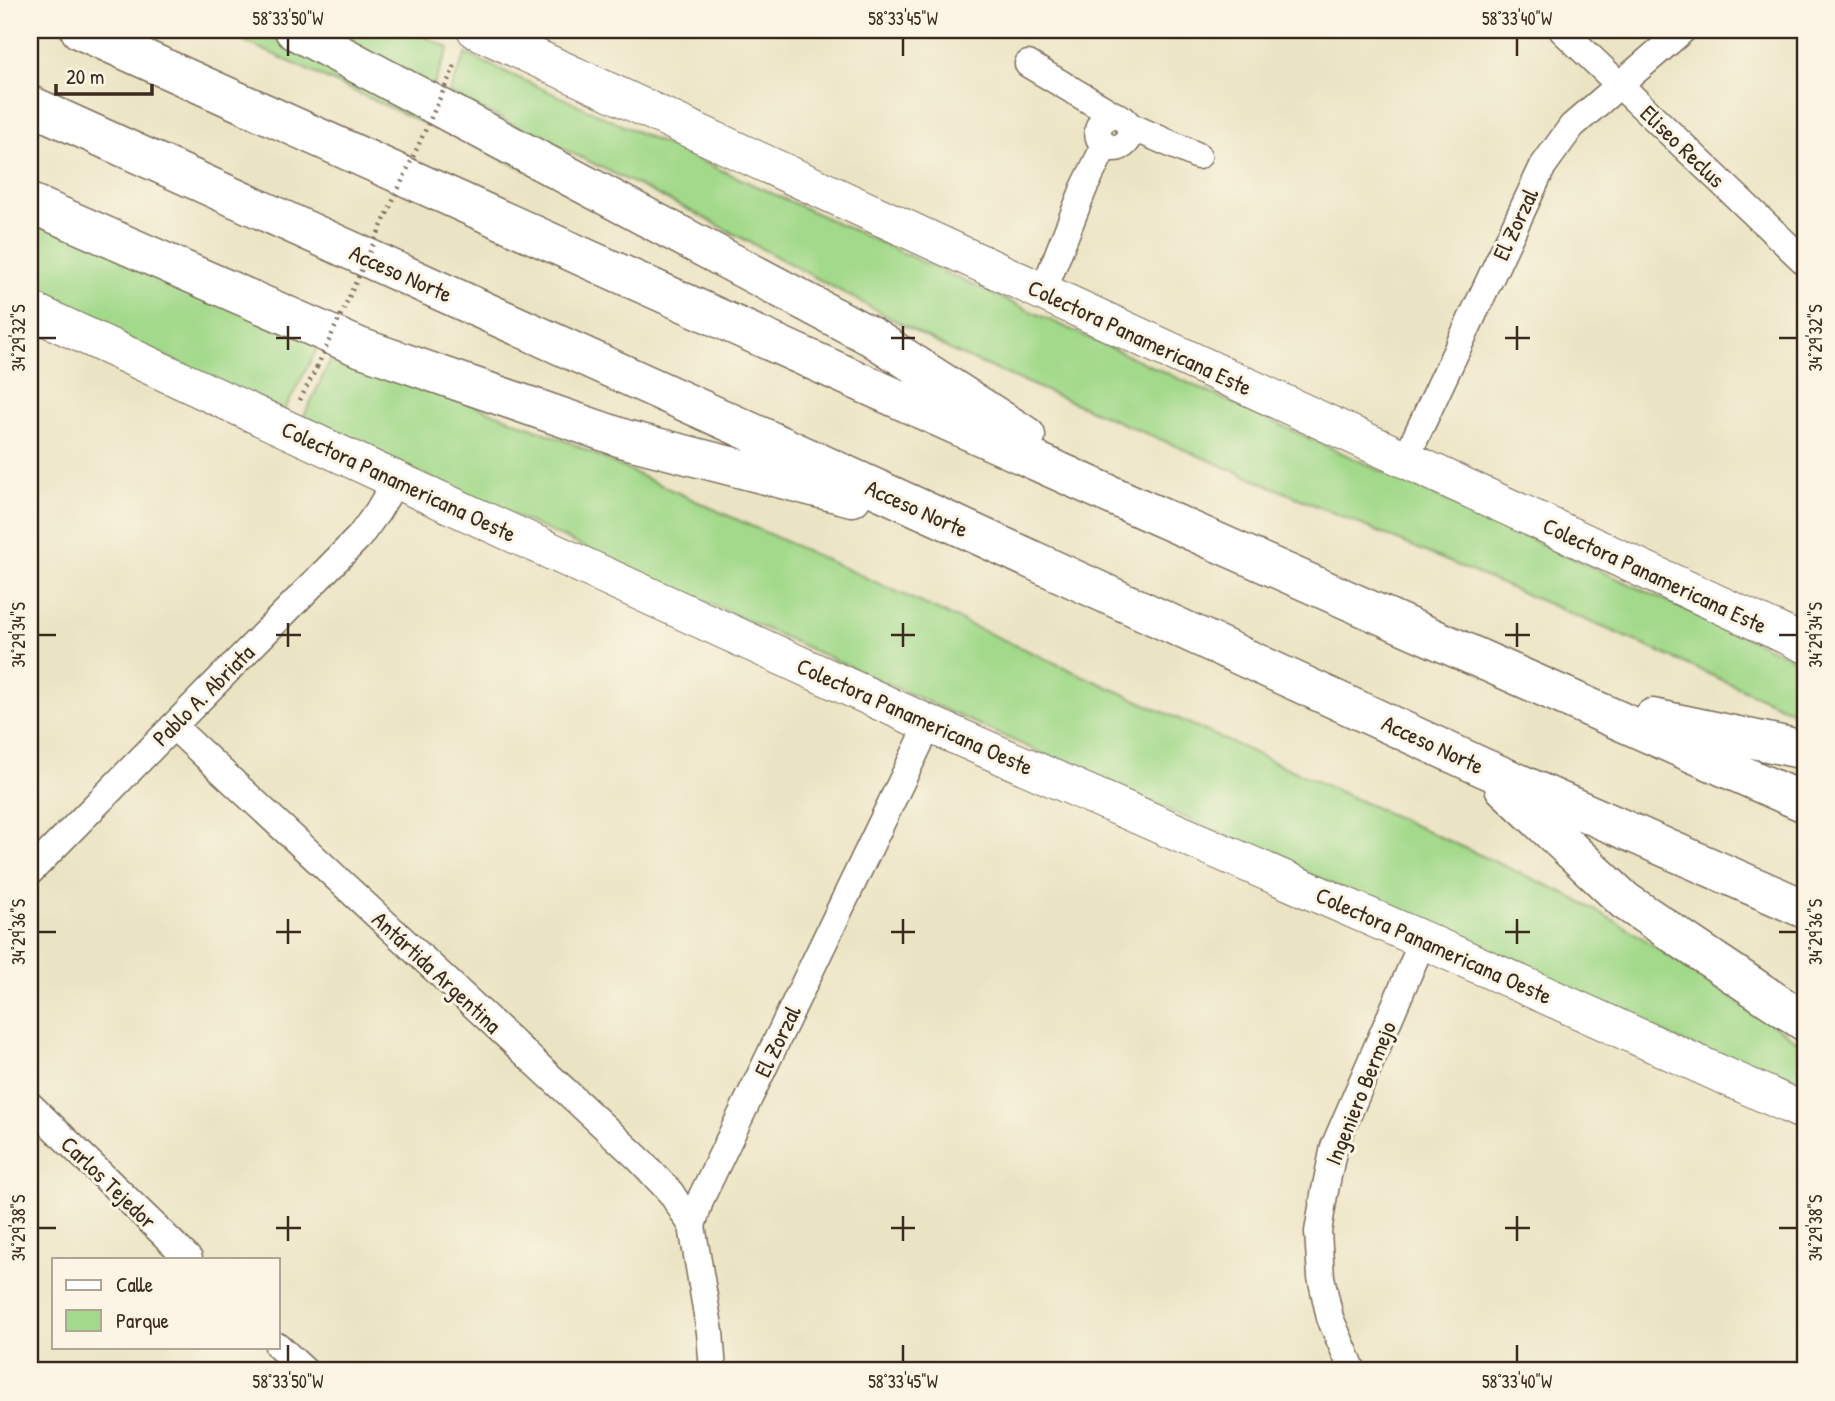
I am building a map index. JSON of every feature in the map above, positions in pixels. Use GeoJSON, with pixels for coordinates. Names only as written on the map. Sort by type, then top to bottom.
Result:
{"type":"FeatureCollection","features":[{"type":"Feature","properties":{"kind":"highway"},"geometry":{"type":"LineString","coordinates":[[80,30],[1140,508],[1805,803]]}},
{"type":"Feature","properties":{"kind":"highway"},"geometry":{"type":"LineString","coordinates":[[294,30],[872,337],[1140,508]]}},
{"type":"Feature","properties":{"kind":"highway","name":"Acceso Norte"},"geometry":{"type":"LineString","coordinates":[[30,105],[952,523],[1482,767],[1805,909]]}},
{"type":"Feature","properties":{"kind":"highway"},"geometry":{"type":"LineString","coordinates":[[30,203],[359,347],[625,439],[952,523]]}},
{"type":"Feature","properties":{"kind":"highway"},"geometry":{"type":"LineString","coordinates":[[1578,702],[1805,750]]}},
{"type":"Feature","properties":{"kind":"highway"},"geometry":{"type":"LineString","coordinates":[[1482,767],[1625,901],[1805,1022]]}},
{"type":"Feature","properties":{"kind":"street","name":"Colectora Panamericana Este"},"geometry":{"type":"LineString","coordinates":[[476,30],[526,40],[1043,292],[1805,644]]}},
{"type":"Feature","properties":{"kind":"street","name":"Eliseo Reclus"},"geometry":{"type":"LineString","coordinates":[[1562,30],[1805,262]]}},
{"type":"Feature","properties":{"kind":"street","name":"El Zorzal"},"geometry":{"type":"LineString","coordinates":[[1405,460],[1543,166],[1572,126],[1684,30]]}},
{"type":"Feature","properties":{"kind":"street"},"geometry":{"type":"LineString","coordinates":[[1028,64],[1122,121],[1198,156]]}},
{"type":"Feature","properties":{"kind":"street"},"geometry":{"type":"LineString","coordinates":[[1043,292],[1084,188],[1105,145],[1098,137],[1098,126],[1105,118],[1122,121]]}},
{"type":"Feature","properties":{"kind":"street","name":"Colectora Panamericana Oeste"},"geometry":{"type":"LineString","coordinates":[[30,310],[396,481],[929,724],[1423,940],[1805,1112]]}},
{"type":"Feature","properties":{"kind":"street","name":"Pablo A. Abriata"},"geometry":{"type":"LineString","coordinates":[[30,872],[359,537],[396,481]]}},
{"type":"Feature","properties":{"kind":"street","name":"El Zorzal"},"geometry":{"type":"LineString","coordinates":[[713,1371],[710,1332],[692,1226],[701,1198],[929,724]]}},
{"type":"Feature","properties":{"kind":"street","name":"Antártida Argentina"},"geometry":{"type":"LineString","coordinates":[[173,726],[640,1160],[671,1193],[692,1226]]}},
{"type":"Feature","properties":{"kind":"street","name":"Ingeniero Bermejo"},"geometry":{"type":"LineString","coordinates":[[1353,1371],[1330,1318],[1321,1277],[1318,1232],[1324,1195],[1334,1147],[1423,940]]}},
{"type":"Feature","properties":{"kind":"street","name":"Carlos Tejedor"},"geometry":{"type":"LineString","coordinates":[[30,1105],[188,1258]]}},
{"type":"Feature","properties":{"kind":"street"},"geometry":{"type":"LineString","coordinates":[[280,1348],[304,1371]]}},
{"type":"Feature","properties":{"kind":"path"},"geometry":{"type":"LineString","coordinates":[[317,367],[456,63]]}},
{"type":"Feature","properties":{"kind":"green space"},"geometry":{"type":"Polygon","coordinates":[[[220,30],[266,30],[525,159],[533,173],[220,30]]]}},
{"type":"Feature","properties":{"kind":"green space"},"geometry":{"type":"Polygon","coordinates":[[[331,30],[410,30],[449,48],[432,89],[331,30]]]}},
{"type":"Feature","properties":{"kind":"green space"},"geometry":{"type":"Polygon","coordinates":[[[466,54],[1805,664],[1805,717],[1626,637],[952,351],[699,215],[449,93],[466,54]]]}},
{"type":"Feature","properties":{"kind":"green space"},"geometry":{"type":"Polygon","coordinates":[[[30,215],[322,340],[284,411],[30,294],[30,215]]]}},
{"type":"Feature","properties":{"kind":"green space"},"geometry":{"type":"Polygon","coordinates":[[[335,351],[571,443],[1562,892],[1624,926],[1805,1046],[1805,1097],[302,420],[335,351]]]}}]}
